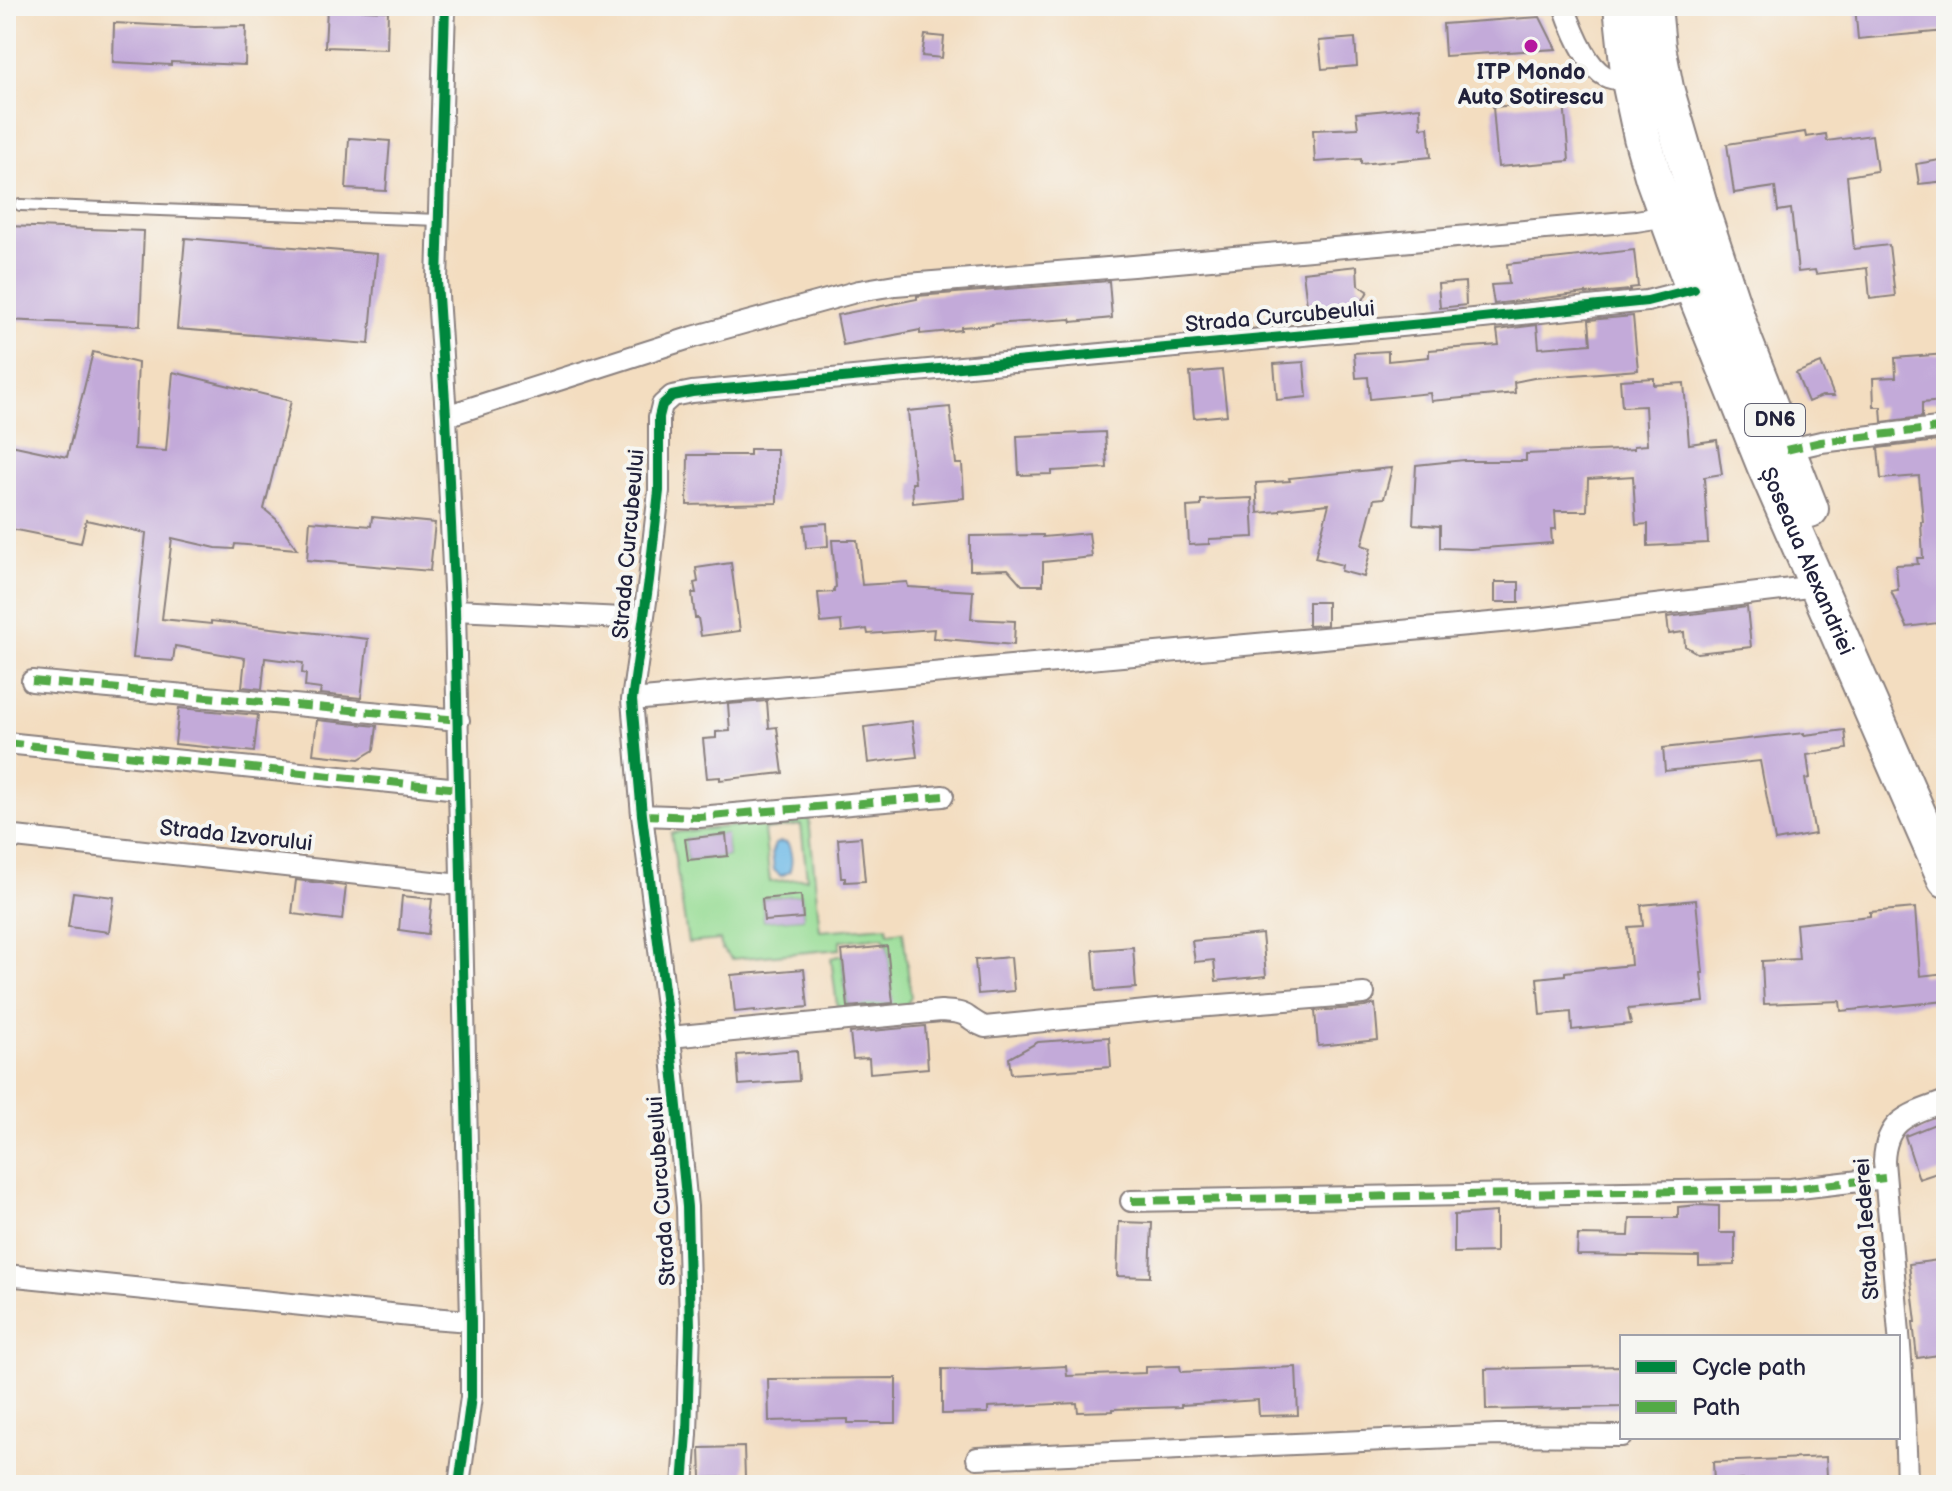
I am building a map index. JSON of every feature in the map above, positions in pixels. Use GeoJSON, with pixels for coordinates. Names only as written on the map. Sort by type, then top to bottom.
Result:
{"type":"FeatureCollection","features":[{"type":"Feature","properties":{"kind":"highway","name":"Șoseaua Alexandriei"},"geometry":{"type":"LineString","coordinates":[[1622,6],[1630,81],[1642,137],[1694,289],[1759,451],[1946,879]]}},
{"type":"Feature","properties":{"kind":"highway","name":"Șoseaua Alexandriei"},"geometry":{"type":"LineString","coordinates":[[1653,6],[1665,88],[1744,341],[1825,545],[1946,818]]}},
{"type":"Feature","properties":{"kind":"street"},"geometry":{"type":"LineString","coordinates":[[445,6],[437,281],[459,720],[471,1321],[471,1397],[459,1485]]}},
{"type":"Feature","properties":{"kind":"street"},"geometry":{"type":"LineString","coordinates":[[1564,6],[1586,55],[1599,72],[1608,78],[1630,81]]}},
{"type":"Feature","properties":{"kind":"street"},"geometry":{"type":"LineString","coordinates":[[446,416],[693,337],[895,285],[1591,226],[1668,216]]}},
{"type":"Feature","properties":{"kind":"street","name":"Strada Curcubeului"},"geometry":{"type":"LineString","coordinates":[[683,1485],[690,1326],[687,1207],[670,1037],[642,815],[632,700],[659,491],[659,417],[662,405],[672,396],[692,392],[1475,319],[1647,301],[1694,289]]}},
{"type":"Feature","properties":{"kind":"street"},"geometry":{"type":"LineString","coordinates":[[1786,450],[1821,442],[1946,427]]}},
{"type":"Feature","properties":{"kind":"street"},"geometry":{"type":"LineString","coordinates":[[632,700],[1535,619],[1817,586]]}},
{"type":"Feature","properties":{"kind":"street"},"geometry":{"type":"LineString","coordinates":[[455,610],[643,619]]}},
{"type":"Feature","properties":{"kind":"street"},"geometry":{"type":"LineString","coordinates":[[32,681],[459,720]]}},
{"type":"Feature","properties":{"kind":"street"},"geometry":{"type":"LineString","coordinates":[[6,743],[459,789]]}},
{"type":"Feature","properties":{"kind":"street"},"geometry":{"type":"LineString","coordinates":[[642,815],[699,817],[943,796]]}},
{"type":"Feature","properties":{"kind":"street","name":"Strada Izvorului"},"geometry":{"type":"LineString","coordinates":[[6,836],[460,885]]}},
{"type":"Feature","properties":{"kind":"street"},"geometry":{"type":"LineString","coordinates":[[670,1037],[941,1011],[966,1015],[985,1027],[1364,994]]}},
{"type":"Feature","properties":{"kind":"street","name":"Strada Iederei"},"geometry":{"type":"LineString","coordinates":[[1898,1335],[1885,1178],[1887,1137],[1895,1124],[1915,1112],[1946,1101]]}},
{"type":"Feature","properties":{"kind":"street"},"geometry":{"type":"LineString","coordinates":[[1131,1201],[1791,1189],[1885,1178]]}},
{"type":"Feature","properties":{"kind":"street"},"geometry":{"type":"LineString","coordinates":[[6,1275],[471,1321]]}},
{"type":"Feature","properties":{"kind":"street","name":"Strada Iederei"},"geometry":{"type":"LineString","coordinates":[[1900,1379],[1907,1485]]}},
{"type":"Feature","properties":{"kind":"street"},"geometry":{"type":"LineString","coordinates":[[977,1458],[1497,1435],[1620,1436]]}},
{"type":"Feature","properties":{"kind":"lane"},"geometry":{"type":"LineString","coordinates":[[20,205],[439,220]]}},
{"type":"Feature","properties":{"kind":"green space"},"geometry":{"type":"Polygon","coordinates":[[[809,818],[820,931],[887,926],[888,933],[903,931],[911,997],[906,1006],[838,1014],[831,958],[842,955],[847,1003],[892,998],[887,946],[883,937],[840,941],[840,949],[732,959],[722,949],[720,940],[688,943],[671,833],[809,818]],[[801,825],[764,830],[770,882],[807,878],[801,825]],[[726,834],[685,839],[688,860],[728,856],[726,834]],[[801,895],[762,899],[764,921],[803,918],[801,895]]]}},
{"type":"Feature","properties":{"kind":"water"},"geometry":{"type":"Polygon","coordinates":[[[787,843],[791,862],[789,872],[781,876],[774,870],[772,852],[775,844],[787,843]]]}},
{"type":"Feature","properties":{"kind":"building"},"geometry":{"type":"Polygon","coordinates":[[[1855,6],[1946,6],[1946,31],[1858,39],[1855,6]]]}},
{"type":"Feature","properties":{"kind":"building"},"geometry":{"type":"Polygon","coordinates":[[[327,8],[388,11],[387,49],[325,47],[327,8]]]}},
{"type":"Feature","properties":{"kind":"building"},"geometry":{"type":"Polygon","coordinates":[[[1540,17],[1556,49],[1445,56],[1443,24],[1540,17]]]}},
{"type":"Feature","properties":{"kind":"building"},"geometry":{"type":"Polygon","coordinates":[[[114,23],[246,26],[245,65],[113,62],[114,23]]]}},
{"type":"Feature","properties":{"kind":"building"},"geometry":{"type":"Polygon","coordinates":[[[925,35],[944,37],[942,58],[922,56],[925,35]]]}},
{"type":"Feature","properties":{"kind":"building"},"geometry":{"type":"Polygon","coordinates":[[[1355,38],[1357,66],[1322,69],[1319,41],[1355,38]]]}},
{"type":"Feature","properties":{"kind":"building"},"geometry":{"type":"Polygon","coordinates":[[[1564,101],[1569,161],[1498,167],[1493,107],[1564,101]]]}},
{"type":"Feature","properties":{"kind":"building"},"geometry":{"type":"Polygon","coordinates":[[[1420,107],[1421,128],[1428,127],[1431,157],[1361,164],[1361,159],[1315,162],[1313,130],[1358,128],[1356,113],[1420,107]]]}},
{"type":"Feature","properties":{"kind":"building"},"geometry":{"type":"Polygon","coordinates":[[[1805,132],[1806,137],[1826,134],[1827,141],[1872,135],[1877,171],[1847,176],[1854,249],[1889,245],[1895,296],[1870,299],[1867,268],[1816,274],[1815,270],[1798,272],[1791,209],[1778,211],[1775,187],[1734,193],[1727,144],[1805,132]]]}},
{"type":"Feature","properties":{"kind":"building"},"geometry":{"type":"Polygon","coordinates":[[[349,138],[390,141],[386,191],[346,189],[349,138]]]}},
{"type":"Feature","properties":{"kind":"building"},"geometry":{"type":"Polygon","coordinates":[[[1946,159],[1946,181],[1919,184],[1916,164],[1946,159]]]}},
{"type":"Feature","properties":{"kind":"building"},"geometry":{"type":"Polygon","coordinates":[[[6,226],[144,231],[140,326],[6,320],[6,226]]]}},
{"type":"Feature","properties":{"kind":"building"},"geometry":{"type":"Polygon","coordinates":[[[185,238],[377,254],[369,344],[177,329],[185,238]]]}},
{"type":"Feature","properties":{"kind":"building"},"geometry":{"type":"Polygon","coordinates":[[[1634,250],[1638,287],[1494,304],[1491,285],[1509,284],[1507,264],[1634,250]]]}},
{"type":"Feature","properties":{"kind":"building"},"geometry":{"type":"Polygon","coordinates":[[[1357,266],[1358,285],[1368,291],[1361,304],[1362,317],[1309,322],[1303,272],[1357,266]]]}},
{"type":"Feature","properties":{"kind":"building"},"geometry":{"type":"Polygon","coordinates":[[[1109,281],[1112,318],[992,324],[920,334],[920,330],[843,345],[837,315],[917,299],[917,296],[1109,281]]]}},
{"type":"Feature","properties":{"kind":"building"},"geometry":{"type":"Polygon","coordinates":[[[1465,282],[1466,305],[1440,308],[1438,284],[1465,282]]]}},
{"type":"Feature","properties":{"kind":"building"},"geometry":{"type":"Polygon","coordinates":[[[1633,316],[1638,370],[1534,378],[1514,382],[1515,393],[1431,401],[1430,393],[1370,399],[1368,377],[1356,378],[1354,353],[1388,351],[1388,361],[1429,357],[1429,350],[1499,345],[1497,330],[1537,325],[1539,348],[1591,344],[1589,320],[1633,316]]]}},
{"type":"Feature","properties":{"kind":"building"},"geometry":{"type":"Polygon","coordinates":[[[93,352],[138,363],[134,449],[166,451],[173,372],[291,401],[264,509],[276,519],[297,549],[235,544],[234,549],[216,548],[172,538],[162,619],[211,624],[211,621],[368,639],[361,698],[320,694],[321,689],[305,687],[303,663],[265,658],[262,689],[242,687],[245,658],[175,646],[173,661],[133,658],[146,533],[86,520],[81,543],[6,528],[6,444],[67,457],[93,352]]]}},
{"type":"Feature","properties":{"kind":"building"},"geometry":{"type":"Polygon","coordinates":[[[1946,354],[1946,392],[1943,393],[1943,401],[1922,403],[1922,417],[1882,422],[1881,407],[1874,407],[1873,378],[1896,377],[1895,358],[1946,354]]]}},
{"type":"Feature","properties":{"kind":"building"},"geometry":{"type":"Polygon","coordinates":[[[1304,362],[1307,397],[1277,400],[1274,364],[1304,362]]]}},
{"type":"Feature","properties":{"kind":"building"},"geometry":{"type":"Polygon","coordinates":[[[1821,363],[1834,396],[1822,396],[1808,402],[1796,373],[1821,363]]]}},
{"type":"Feature","properties":{"kind":"building"},"geometry":{"type":"Polygon","coordinates":[[[1222,370],[1227,415],[1194,418],[1190,373],[1222,370]]]}},
{"type":"Feature","properties":{"kind":"building"},"geometry":{"type":"Polygon","coordinates":[[[1654,378],[1654,385],[1684,383],[1689,444],[1717,440],[1722,474],[1704,477],[1708,543],[1648,546],[1648,524],[1636,525],[1633,476],[1588,479],[1587,511],[1555,511],[1556,529],[1551,529],[1552,543],[1440,548],[1440,526],[1413,524],[1416,465],[1464,460],[1526,461],[1526,454],[1634,449],[1634,446],[1647,445],[1645,406],[1622,407],[1620,380],[1654,378]]]}},
{"type":"Feature","properties":{"kind":"building"},"geometry":{"type":"Polygon","coordinates":[[[950,407],[956,464],[962,464],[964,498],[913,503],[912,483],[915,483],[908,411],[950,407]]]}},
{"type":"Feature","properties":{"kind":"building"},"geometry":{"type":"Polygon","coordinates":[[[1105,432],[1107,468],[1019,475],[1017,436],[1105,432]]]}},
{"type":"Feature","properties":{"kind":"building"},"geometry":{"type":"Polygon","coordinates":[[[1946,440],[1946,474],[1943,474],[1946,555],[1943,555],[1946,622],[1907,627],[1891,591],[1898,590],[1896,565],[1918,564],[1917,558],[1923,558],[1919,476],[1881,479],[1878,448],[1946,440]]]}},
{"type":"Feature","properties":{"kind":"building"},"geometry":{"type":"Polygon","coordinates":[[[750,449],[777,449],[777,503],[687,505],[688,455],[750,455],[750,449]]]}},
{"type":"Feature","properties":{"kind":"building"},"geometry":{"type":"Polygon","coordinates":[[[1392,468],[1384,498],[1374,499],[1362,545],[1371,548],[1364,577],[1341,571],[1342,565],[1315,558],[1329,504],[1258,513],[1256,483],[1392,468]]]}},
{"type":"Feature","properties":{"kind":"building"},"geometry":{"type":"Polygon","coordinates":[[[1252,498],[1254,537],[1209,539],[1209,544],[1189,545],[1187,507],[1201,506],[1201,500],[1252,498]]]}},
{"type":"Feature","properties":{"kind":"building"},"geometry":{"type":"Polygon","coordinates":[[[372,517],[435,523],[430,571],[307,560],[310,521],[371,526],[372,517]]]}},
{"type":"Feature","properties":{"kind":"building"},"geometry":{"type":"Polygon","coordinates":[[[827,523],[828,546],[806,548],[804,525],[827,523]]]}},
{"type":"Feature","properties":{"kind":"building"},"geometry":{"type":"Polygon","coordinates":[[[1089,533],[1092,557],[1043,562],[1043,585],[1022,585],[1008,569],[970,570],[970,536],[1043,537],[1089,533]]]}},
{"type":"Feature","properties":{"kind":"building"},"geometry":{"type":"Polygon","coordinates":[[[832,540],[857,540],[862,585],[907,582],[908,587],[973,591],[971,619],[1015,621],[1014,645],[933,638],[934,629],[868,634],[867,629],[842,632],[841,621],[821,623],[818,593],[834,592],[836,587],[832,540]]]}},
{"type":"Feature","properties":{"kind":"building"},"geometry":{"type":"Polygon","coordinates":[[[731,563],[740,631],[701,636],[692,593],[696,593],[694,583],[698,582],[696,568],[731,563]]]}},
{"type":"Feature","properties":{"kind":"building"},"geometry":{"type":"Polygon","coordinates":[[[1495,582],[1519,582],[1519,602],[1495,602],[1495,582]]]}},
{"type":"Feature","properties":{"kind":"building"},"geometry":{"type":"Polygon","coordinates":[[[1308,602],[1327,602],[1327,625],[1308,626],[1308,602]]]}},
{"type":"Feature","properties":{"kind":"building"},"geometry":{"type":"Polygon","coordinates":[[[1747,607],[1751,647],[1697,653],[1685,646],[1684,632],[1669,634],[1667,617],[1747,607]]]}},
{"type":"Feature","properties":{"kind":"building"},"geometry":{"type":"Polygon","coordinates":[[[767,701],[769,728],[777,727],[783,773],[720,780],[720,777],[707,778],[703,739],[716,738],[716,732],[730,731],[728,704],[767,701]]]}},
{"type":"Feature","properties":{"kind":"building"},"geometry":{"type":"Polygon","coordinates":[[[179,708],[258,715],[254,752],[175,744],[179,708]]]}},
{"type":"Feature","properties":{"kind":"building"},"geometry":{"type":"Polygon","coordinates":[[[317,720],[377,726],[374,750],[359,759],[313,754],[317,720]]]}},
{"type":"Feature","properties":{"kind":"building"},"geometry":{"type":"Polygon","coordinates":[[[912,721],[917,757],[868,763],[864,727],[912,721]]]}},
{"type":"Feature","properties":{"kind":"building"},"geometry":{"type":"Polygon","coordinates":[[[1845,730],[1847,749],[1807,755],[1810,778],[1805,779],[1815,834],[1775,841],[1760,761],[1665,771],[1663,748],[1845,730]]]}},
{"type":"Feature","properties":{"kind":"building"},"geometry":{"type":"Polygon","coordinates":[[[726,834],[728,856],[688,860],[685,839],[726,834]]]}},
{"type":"Feature","properties":{"kind":"building"},"geometry":{"type":"Polygon","coordinates":[[[861,837],[865,881],[845,882],[845,878],[841,878],[838,839],[861,837]]]}},
{"type":"Feature","properties":{"kind":"building"},"geometry":{"type":"Polygon","coordinates":[[[296,880],[346,886],[342,920],[292,914],[296,880]]]}},
{"type":"Feature","properties":{"kind":"building"},"geometry":{"type":"Polygon","coordinates":[[[73,892],[114,897],[109,932],[68,927],[73,892]]]}},
{"type":"Feature","properties":{"kind":"building"},"geometry":{"type":"Polygon","coordinates":[[[801,895],[803,918],[764,921],[762,899],[801,895]]]}},
{"type":"Feature","properties":{"kind":"building"},"geometry":{"type":"Polygon","coordinates":[[[402,896],[432,899],[428,934],[399,930],[402,896]]]}},
{"type":"Feature","properties":{"kind":"building"},"geometry":{"type":"Polygon","coordinates":[[[1696,900],[1704,1002],[1628,1009],[1631,1024],[1572,1030],[1571,1012],[1540,1015],[1537,978],[1631,965],[1628,927],[1643,926],[1641,905],[1696,900]]]}},
{"type":"Feature","properties":{"kind":"building"},"geometry":{"type":"Polygon","coordinates":[[[1915,908],[1920,976],[1946,973],[1946,1001],[1841,1011],[1840,1001],[1764,1004],[1762,961],[1799,959],[1796,924],[1915,908]]]}},
{"type":"Feature","properties":{"kind":"building"},"geometry":{"type":"Polygon","coordinates":[[[1262,934],[1266,976],[1216,981],[1214,960],[1195,962],[1192,941],[1262,934]]]}},
{"type":"Feature","properties":{"kind":"building"},"geometry":{"type":"Polygon","coordinates":[[[887,946],[893,1003],[848,1007],[842,951],[887,946]]]}},
{"type":"Feature","properties":{"kind":"building"},"geometry":{"type":"Polygon","coordinates":[[[1133,947],[1136,988],[1096,991],[1093,950],[1133,947]]]}},
{"type":"Feature","properties":{"kind":"building"},"geometry":{"type":"Polygon","coordinates":[[[1011,957],[1014,991],[978,994],[975,960],[1011,957]]]}},
{"type":"Feature","properties":{"kind":"building"},"geometry":{"type":"Polygon","coordinates":[[[804,969],[808,1007],[735,1012],[731,975],[804,969]]]}},
{"type":"Feature","properties":{"kind":"building"},"geometry":{"type":"Polygon","coordinates":[[[1375,1004],[1378,1040],[1318,1046],[1315,1011],[1375,1004]]]}},
{"type":"Feature","properties":{"kind":"building"},"geometry":{"type":"Polygon","coordinates":[[[925,1026],[928,1068],[870,1073],[869,1058],[853,1059],[850,1033],[925,1026]]]}},
{"type":"Feature","properties":{"kind":"building"},"geometry":{"type":"Polygon","coordinates":[[[1109,1037],[1111,1067],[1011,1074],[1009,1058],[1038,1042],[1109,1037]]]}},
{"type":"Feature","properties":{"kind":"building"},"geometry":{"type":"Polygon","coordinates":[[[797,1050],[799,1081],[739,1085],[737,1055],[797,1050]]]}},
{"type":"Feature","properties":{"kind":"building"},"geometry":{"type":"Polygon","coordinates":[[[1935,1124],[1946,1155],[1946,1170],[1919,1179],[1905,1136],[1935,1124]]]}},
{"type":"Feature","properties":{"kind":"building"},"geometry":{"type":"Polygon","coordinates":[[[1719,1206],[1719,1233],[1735,1233],[1735,1265],[1699,1266],[1699,1257],[1577,1255],[1578,1235],[1629,1236],[1630,1218],[1678,1218],[1678,1207],[1719,1206]]]}},
{"type":"Feature","properties":{"kind":"building"},"geometry":{"type":"Polygon","coordinates":[[[1496,1212],[1496,1252],[1454,1253],[1454,1215],[1496,1212]]]}},
{"type":"Feature","properties":{"kind":"building"},"geometry":{"type":"Polygon","coordinates":[[[1119,1222],[1152,1223],[1150,1277],[1117,1276],[1119,1222]]]}},
{"type":"Feature","properties":{"kind":"building"},"geometry":{"type":"Polygon","coordinates":[[[1946,1259],[1946,1354],[1917,1358],[1909,1264],[1946,1259]]]}},
{"type":"Feature","properties":{"kind":"building"},"geometry":{"type":"Polygon","coordinates":[[[1066,1366],[1067,1376],[1146,1373],[1146,1367],[1180,1366],[1181,1372],[1296,1367],[1298,1415],[1259,1416],[1258,1400],[1078,1412],[1077,1403],[988,1407],[988,1413],[942,1414],[942,1369],[1066,1366]]]}},
{"type":"Feature","properties":{"kind":"building"},"geometry":{"type":"Polygon","coordinates":[[[1620,1366],[1620,1407],[1486,1410],[1485,1369],[1620,1366]]]}},
{"type":"Feature","properties":{"kind":"building"},"geometry":{"type":"Polygon","coordinates":[[[896,1378],[896,1423],[848,1423],[848,1419],[769,1421],[768,1379],[896,1378]]]}},
{"type":"Feature","properties":{"kind":"building"},"geometry":{"type":"Polygon","coordinates":[[[744,1447],[745,1477],[701,1478],[700,1448],[744,1447]]]}},
{"type":"Feature","properties":{"kind":"building"},"geometry":{"type":"Polygon","coordinates":[[[1826,1457],[1827,1477],[1821,1477],[1822,1485],[1744,1485],[1744,1480],[1714,1482],[1713,1462],[1826,1457]]]}},
{"type":"Feature","properties":{"kind":"marked path"},"geometry":{"type":"LineString","coordinates":[[1786,450],[1821,442],[1946,427]]}},
{"type":"Feature","properties":{"kind":"marked path"},"geometry":{"type":"LineString","coordinates":[[32,681],[459,720]]}},
{"type":"Feature","properties":{"kind":"marked path"},"geometry":{"type":"LineString","coordinates":[[6,743],[459,789]]}},
{"type":"Feature","properties":{"kind":"marked path"},"geometry":{"type":"LineString","coordinates":[[642,815],[699,817],[943,796]]}},
{"type":"Feature","properties":{"kind":"marked path"},"geometry":{"type":"LineString","coordinates":[[1131,1201],[1791,1189],[1885,1178]]}},
{"type":"Feature","properties":{"kind":"cycle path"},"geometry":{"type":"LineString","coordinates":[[445,6],[437,281],[455,610],[471,1321],[471,1397],[459,1485]]}},
{"type":"Feature","properties":{"kind":"cycle path"},"geometry":{"type":"LineString","coordinates":[[683,1485],[690,1326],[687,1207],[670,1037],[642,815],[632,700],[659,491],[659,417],[662,405],[672,396],[692,392],[1444,322],[1647,301],[1694,289]]}},
{"type":"Feature","properties":{"kind":"place","name":"ITP Mondo Auto Sotirescu"},"geometry":{"type":"Point","coordinates":[1531,46]}}]}
